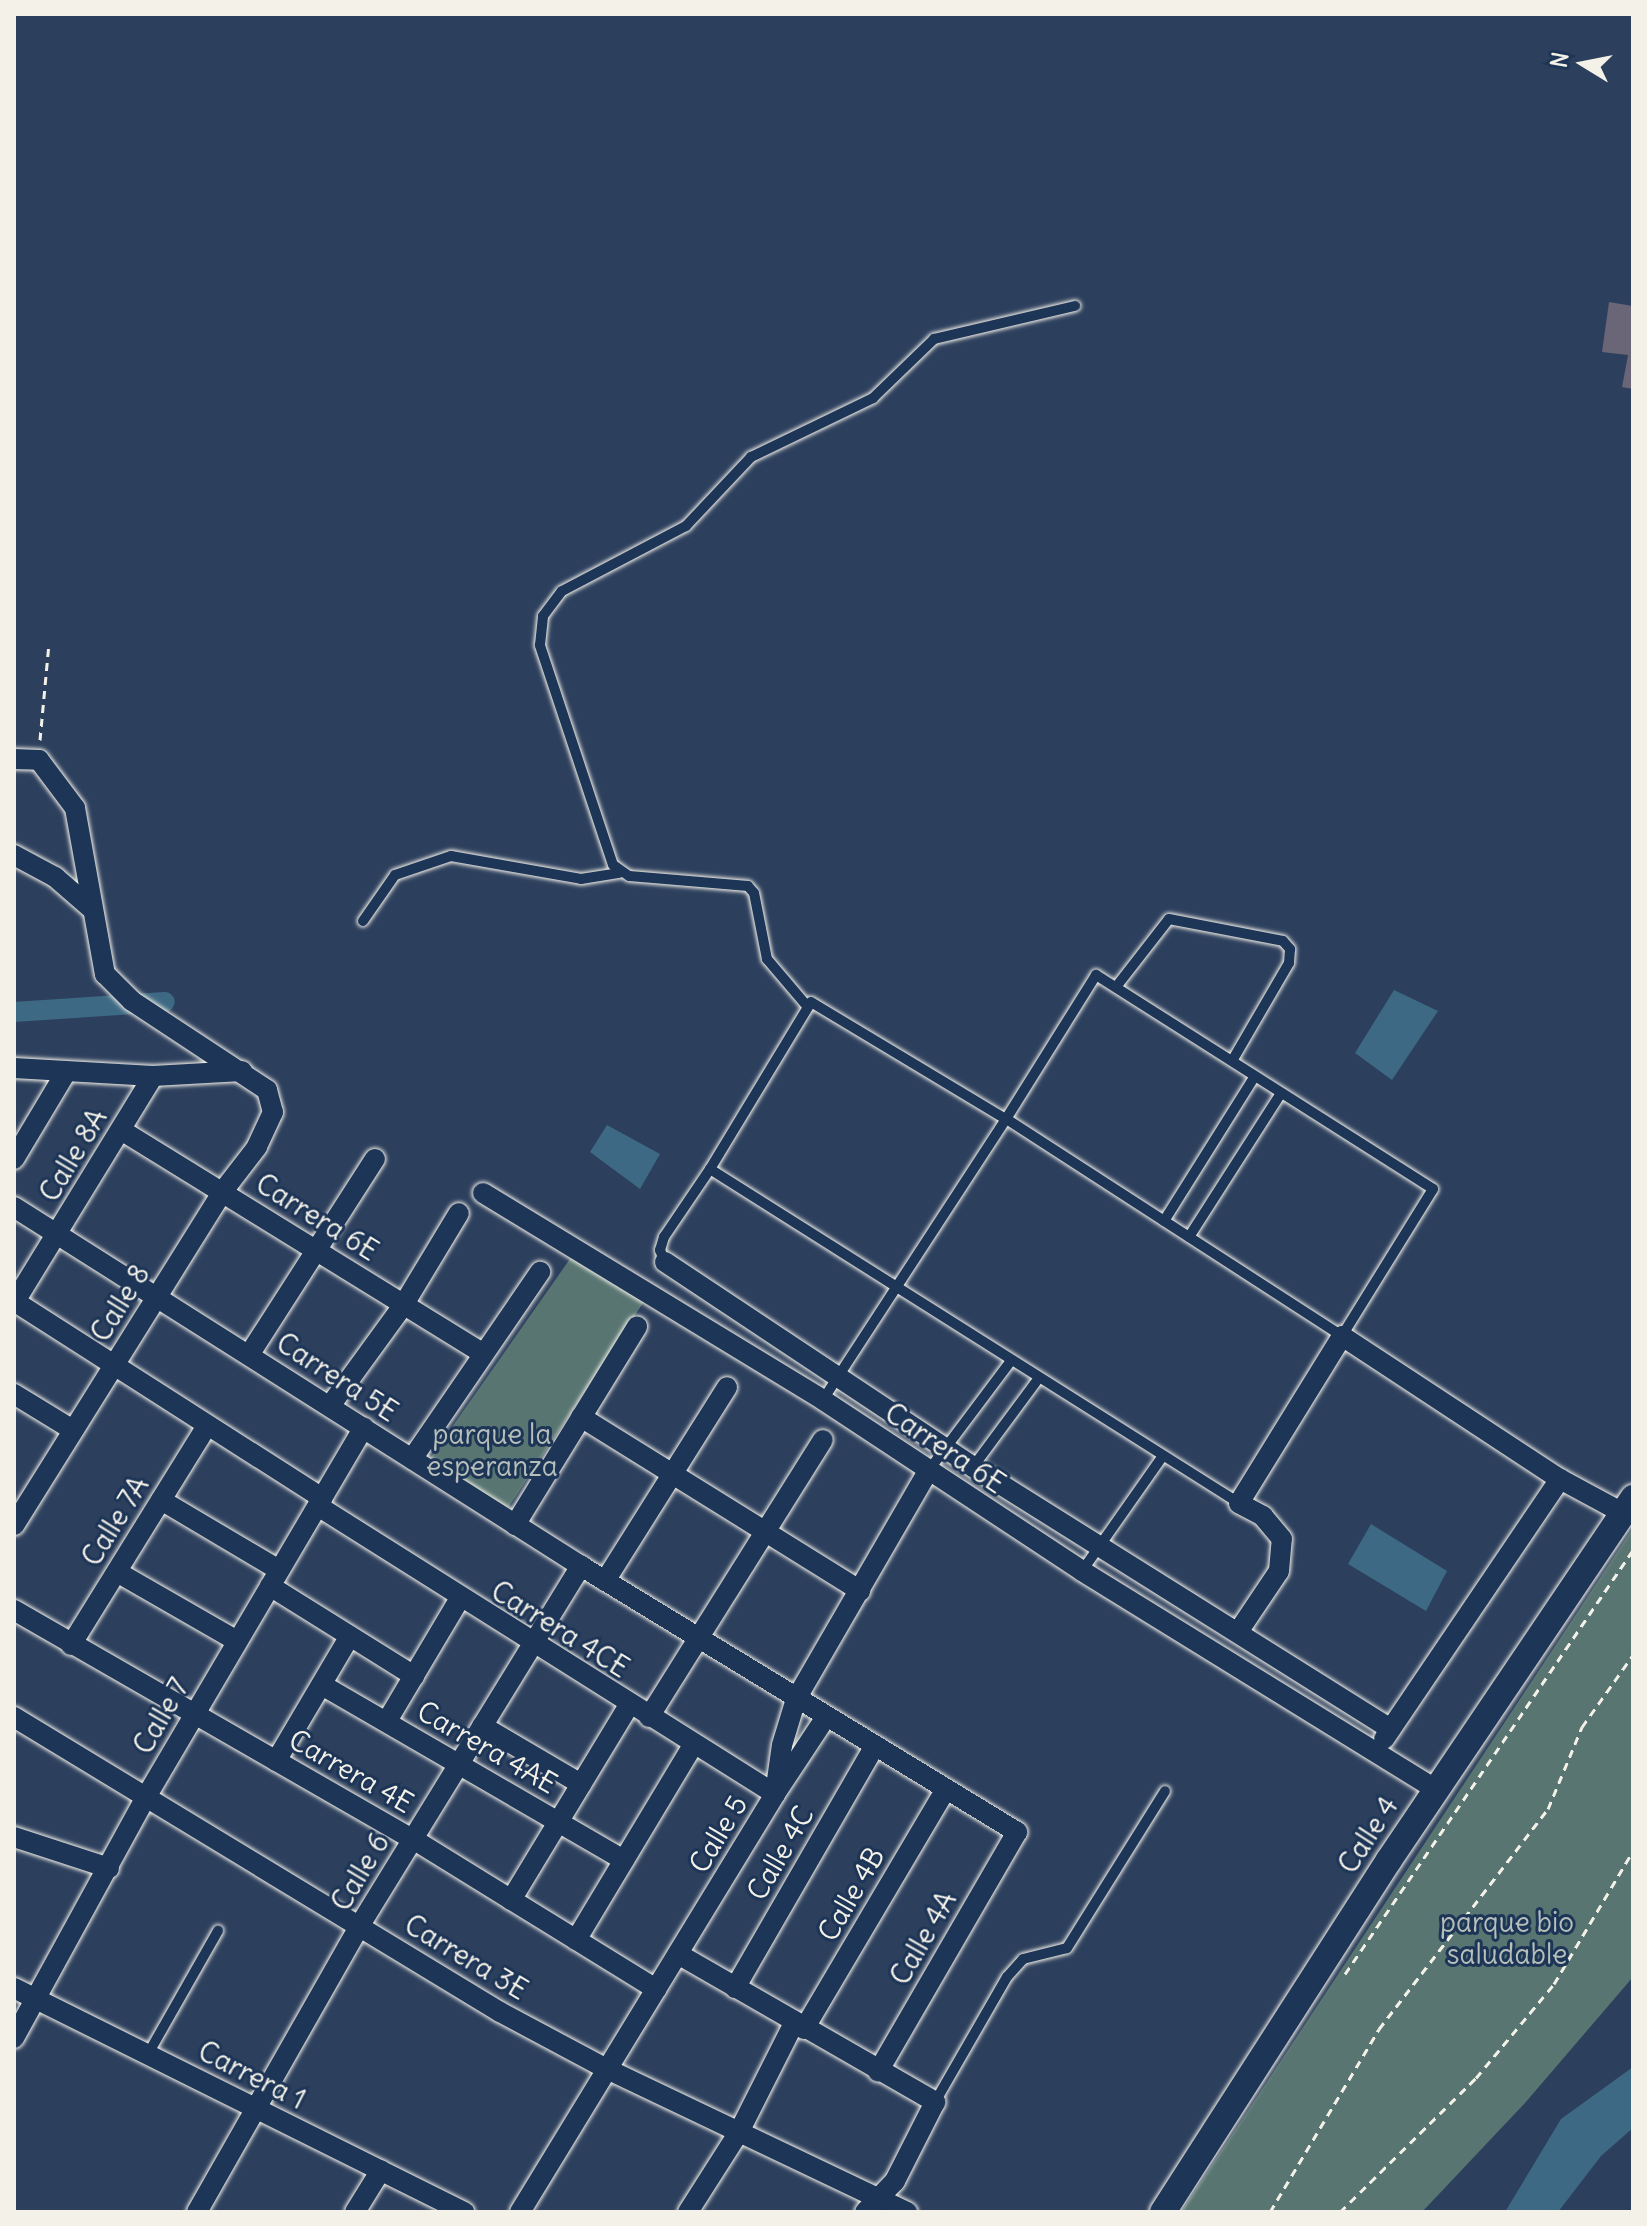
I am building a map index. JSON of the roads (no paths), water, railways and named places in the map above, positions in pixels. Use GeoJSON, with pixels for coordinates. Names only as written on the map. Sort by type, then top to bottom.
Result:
{"type":"FeatureCollection","features":[{"type":"Feature","properties":{"kind":"street"},"geometry":{"type":"LineString","coordinates":[[14,759],[39,760],[75,808],[105,974],[139,1005],[242,1071]]}},
{"type":"Feature","properties":{"kind":"street"},"geometry":{"type":"LineString","coordinates":[[14,855],[55,877],[93,910]]}},
{"type":"Feature","properties":{"kind":"street"},"geometry":{"type":"LineString","coordinates":[[14,1068],[153,1076],[242,1071]]}},
{"type":"Feature","properties":{"kind":"street","name":"Calle 8"},"geometry":{"type":"LineString","coordinates":[[14,1525],[223,1191],[257,1147],[273,1112],[267,1090],[242,1071]]}},
{"type":"Feature","properties":{"kind":"street"},"geometry":{"type":"LineString","coordinates":[[14,1159],[66,1072]]}},
{"type":"Feature","properties":{"kind":"street","name":"Calle 8A"},"geometry":{"type":"LineString","coordinates":[[14,1302],[153,1076]]}},
{"type":"Feature","properties":{"kind":"street","name":"Carrera 6E"},"geometry":{"type":"LineString","coordinates":[[121,1130],[483,1354]]}},
{"type":"Feature","properties":{"kind":"street"},"geometry":{"type":"LineString","coordinates":[[249,1355],[375,1159]]}},
{"type":"Feature","properties":{"kind":"street","name":"Carrera 6E"},"geometry":{"type":"LineString","coordinates":[[483,1193],[769,1366],[1082,1571],[1436,1790]]}},
{"type":"Feature","properties":{"kind":"street","name":"Carrera 5E"},"geometry":{"type":"LineString","coordinates":[[14,1207],[159,1295],[515,1525],[1017,1832]]}},
{"type":"Feature","properties":{"kind":"street"},"geometry":{"type":"LineString","coordinates":[[330,1406],[404,1304],[459,1213]]}},
{"type":"Feature","properties":{"kind":"street","name":"Carrera 6E"},"geometry":{"type":"LineString","coordinates":[[665,1262],[729,1308],[973,1467],[1391,1729]]}},
{"type":"Feature","properties":{"kind":"street"},"geometry":{"type":"LineString","coordinates":[[412,1459],[540,1272]]}},
{"type":"Feature","properties":{"kind":"street","name":"Carrera 4CE"},"geometry":{"type":"LineString","coordinates":[[14,1302],[532,1645],[775,1794]]}},
{"type":"Feature","properties":{"kind":"street"},"geometry":{"type":"LineString","coordinates":[[714,1332],[729,1308]]}},
{"type":"Feature","properties":{"kind":"street"},"geometry":{"type":"LineString","coordinates":[[515,1525],[637,1327]]}},
{"type":"Feature","properties":{"kind":"street"},"geometry":{"type":"LineString","coordinates":[[1238,1632],[1279,1571],[1282,1539],[1263,1516],[1239,1503],[1342,1336],[1560,1479],[1628,1505]]}},
{"type":"Feature","properties":{"kind":"street"},"geometry":{"type":"LineString","coordinates":[[769,1366],[784,1344]]}},
{"type":"Feature","properties":{"kind":"street"},"geometry":{"type":"LineString","coordinates":[[605,1581],[727,1387]]}},
{"type":"Feature","properties":{"kind":"street"},"geometry":{"type":"LineString","coordinates":[[14,1394],[73,1430]]}},
{"type":"Feature","properties":{"kind":"street"},"geometry":{"type":"LineString","coordinates":[[581,1417],[765,1528],[860,1591]]}},
{"type":"Feature","properties":{"kind":"street","name":"Calle 7A"},"geometry":{"type":"LineString","coordinates":[[71,1645],[206,1427]]}},
{"type":"Feature","properties":{"kind":"street","name":"Calle 7"},"geometry":{"type":"LineString","coordinates":[[14,2038],[39,2000],[146,1797],[364,1427]]}},
{"type":"Feature","properties":{"kind":"street"},"geometry":{"type":"LineString","coordinates":[[649,1717],[823,1440]]}},
{"type":"Feature","properties":{"kind":"street"},"geometry":{"type":"LineString","coordinates":[[959,1491],[973,1467]]}},
{"type":"Feature","properties":{"kind":"street","name":"Calle 5"},"geometry":{"type":"LineString","coordinates":[[520,2212],[605,2068],[775,1794],[782,1745],[796,1699],[929,1470]]}},
{"type":"Feature","properties":{"kind":"street"},"geometry":{"type":"LineString","coordinates":[[1375,1752],[1560,1479]]}},
{"type":"Feature","properties":{"kind":"street"},"geometry":{"type":"LineString","coordinates":[[161,1500],[275,1578],[350,1636],[414,1676]]}},
{"type":"Feature","properties":{"kind":"street","name":"Calle 4"},"geometry":{"type":"LineString","coordinates":[[1163,2212],[1436,1790],[1628,1505]]}},
{"type":"Feature","properties":{"kind":"street","name":"Calle 6"},"geometry":{"type":"LineString","coordinates":[[197,2212],[360,1925],[581,1566]]}},
{"type":"Feature","properties":{"kind":"street"},"geometry":{"type":"LineString","coordinates":[[117,1572],[237,1641]]}},
{"type":"Feature","properties":{"kind":"street"},"geometry":{"type":"LineString","coordinates":[[387,1721],[460,1598]]}},
{"type":"Feature","properties":{"kind":"street","name":"Carrera 4E"},"geometry":{"type":"LineString","coordinates":[[14,1610],[413,1839],[656,1989]]}},
{"type":"Feature","properties":{"kind":"street"},"geometry":{"type":"LineString","coordinates":[[1199,1644],[1217,1620]]}},
{"type":"Feature","properties":{"kind":"street"},"geometry":{"type":"LineString","coordinates":[[276,1761],[350,1636]]}},
{"type":"Feature","properties":{"kind":"street"},"geometry":{"type":"LineString","coordinates":[[1287,1699],[1305,1675]]}},
{"type":"Feature","properties":{"kind":"street","name":"Carrera 4AE"},"geometry":{"type":"LineString","coordinates":[[322,1685],[624,1860]]}},
{"type":"Feature","properties":{"kind":"street"},"geometry":{"type":"LineString","coordinates":[[511,1900],[629,1705]]}},
{"type":"Feature","properties":{"kind":"street","name":"Carrera 3E"},"geometry":{"type":"LineString","coordinates":[[14,1717],[500,2012],[605,2068],[739,2132],[870,2204],[907,2212]]}},
{"type":"Feature","properties":{"kind":"street"},"geometry":{"type":"LineString","coordinates":[[775,1794],[826,1717]]}},
{"type":"Feature","properties":{"kind":"street"},"geometry":{"type":"LineString","coordinates":[[482,1726],[581,1784]]}},
{"type":"Feature","properties":{"kind":"street"},"geometry":{"type":"LineString","coordinates":[[576,1940],[693,1745]]}},
{"type":"Feature","properties":{"kind":"street","name":"Calle 4C"},"geometry":{"type":"LineString","coordinates":[[735,1988],[875,1746]]}},
{"type":"Feature","properties":{"kind":"street","name":"Calle 4B"},"geometry":{"type":"LineString","coordinates":[[688,2212],[946,1789]]}},
{"type":"Feature","properties":{"kind":"street","name":"Calle 4A"},"geometry":{"type":"LineString","coordinates":[[878,2072],[1017,1832]]}},
{"type":"Feature","properties":{"kind":"street"},"geometry":{"type":"LineString","coordinates":[[14,1837],[109,1868]]}},
{"type":"Feature","properties":{"kind":"street"},"geometry":{"type":"LineString","coordinates":[[678,1954],[878,2072],[935,2102],[895,2181],[870,2204]]}},
{"type":"Feature","properties":{"kind":"street","name":"Carrera 1"},"geometry":{"type":"LineString","coordinates":[[14,1988],[464,2212]]}},
{"type":"Feature","properties":{"kind":"street"},"geometry":{"type":"LineString","coordinates":[[355,2212],[381,2170]]}},
{"type":"Feature","properties":{"kind":"lane"},"geometry":{"type":"LineString","coordinates":[[620,873],[540,645],[543,616],[562,591],[686,526],[751,457],[855,410],[934,339],[1075,306]]}},
{"type":"Feature","properties":{"kind":"lane"},"geometry":{"type":"LineString","coordinates":[[363,921],[395,875],[451,856],[581,879],[620,873],[748,886],[754,893],[767,959],[807,1006]]}},
{"type":"Feature","properties":{"kind":"lane"},"geometry":{"type":"LineString","coordinates":[[1116,987],[1169,919],[1283,941],[1290,949],[1289,963],[1232,1061]]}},
{"type":"Feature","properties":{"kind":"lane"},"geometry":{"type":"LineString","coordinates":[[665,1262],[660,1250],[664,1237],[710,1169],[807,1006],[818,1002],[1006,1119],[1342,1336],[1433,1189],[1096,975],[1006,1119],[895,1284],[823,1400]]}},
{"type":"Feature","properties":{"kind":"lane"},"geometry":{"type":"LineString","coordinates":[[1164,1221],[1255,1076]]}},
{"type":"Feature","properties":{"kind":"lane"},"geometry":{"type":"LineString","coordinates":[[1189,1237],[1281,1093]]}},
{"type":"Feature","properties":{"kind":"lane"},"geometry":{"type":"LineString","coordinates":[[710,1169],[895,1284],[1010,1362],[1239,1503]]}},
{"type":"Feature","properties":{"kind":"lane"},"geometry":{"type":"LineString","coordinates":[[929,1470],[1010,1362]]}},
{"type":"Feature","properties":{"kind":"lane"},"geometry":{"type":"LineString","coordinates":[[973,1467],[1038,1379]]}},
{"type":"Feature","properties":{"kind":"lane"},"geometry":{"type":"LineString","coordinates":[[1082,1571],[1162,1457]]}},
{"type":"Feature","properties":{"kind":"lane"},"geometry":{"type":"LineString","coordinates":[[935,2102],[1007,1977],[1023,1959],[1067,1948],[1165,1791]]}},
{"type":"Feature","properties":{"kind":"lane"},"geometry":{"type":"LineString","coordinates":[[148,2054],[218,1931]]}},
{"type":"Feature","properties":{"kind":"water"},"geometry":{"type":"Polygon","coordinates":[[[1394,990],[1438,1011],[1392,1080],[1355,1053],[1394,990]]]}},
{"type":"Feature","properties":{"kind":"water"},"geometry":{"type":"Polygon","coordinates":[[[607,1125],[660,1154],[640,1189],[590,1152],[607,1125]]]}},
{"type":"Feature","properties":{"kind":"water"},"geometry":{"type":"Polygon","coordinates":[[[1371,1524],[1447,1571],[1426,1611],[1348,1564],[1371,1524]]]}},
{"type":"Feature","properties":{"kind":"water"},"geometry":{"type":"Polygon","coordinates":[[[1633,2067],[1633,2128],[1601,2156],[1558,2212],[1505,2212],[1561,2119],[1633,2067]]]}},
{"type":"Feature","properties":{"kind":"waterway"},"geometry":{"type":"LineString","coordinates":[[14,1012],[165,1002]]}},
{"type":"Feature","properties":{"kind":"park label","name":"parque la esperanza"},"geometry":{"type":"Point","coordinates":[492,1450]}},
{"type":"Feature","properties":{"kind":"park label","name":"parque bio saludable"},"geometry":{"type":"Point","coordinates":[1507,1938]}}]}
